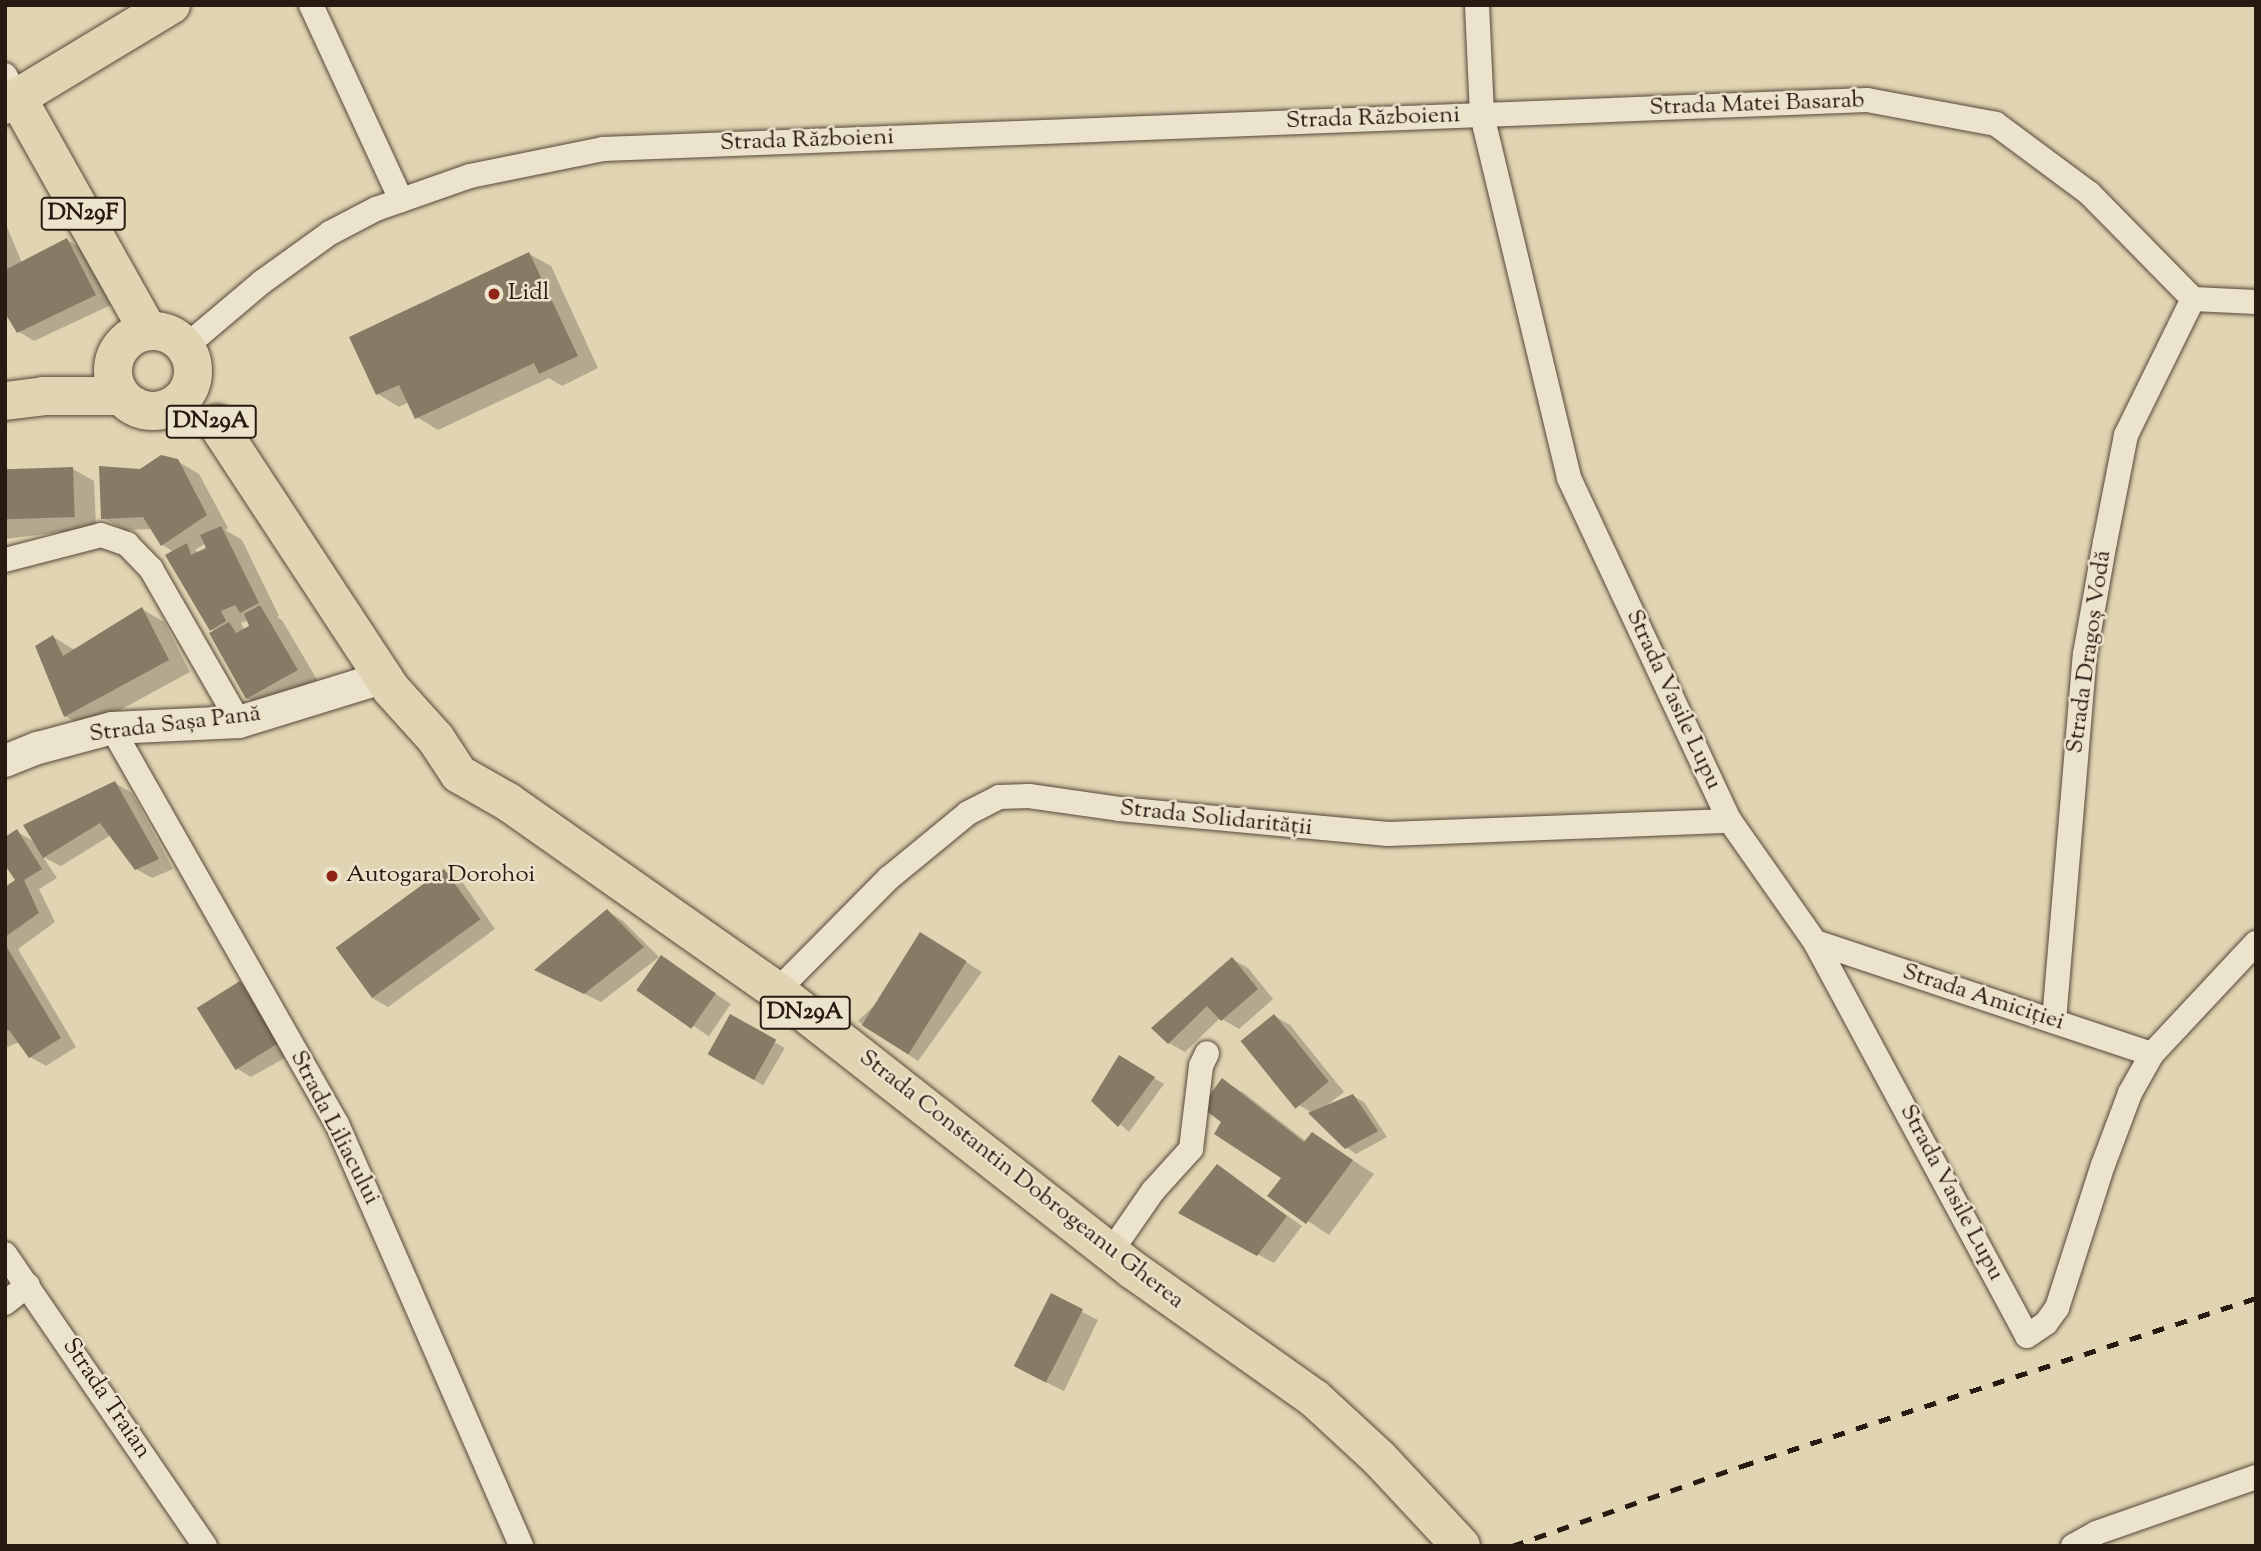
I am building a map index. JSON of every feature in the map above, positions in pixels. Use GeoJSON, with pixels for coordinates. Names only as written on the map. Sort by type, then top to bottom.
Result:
{"type":"FeatureCollection","features":[{"type":"Feature","properties":{"kind":"main road","name":"DN29F"},"geometry":{"type":"LineString","coordinates":[[149,331],[10,93],[171,5]]}},
{"type":"Feature","properties":{"kind":"main road"},"geometry":{"type":"LineString","coordinates":[[149,331],[165,332],[188,365],[178,402],[157,411],[131,405],[117,379],[122,345],[139,333],[149,331]]}},
{"type":"Feature","properties":{"kind":"main road","name":"Strada Constantin Dobrogeanu Gherea"},"geometry":{"type":"LineString","coordinates":[[188,365],[217,424],[391,689],[436,739],[459,774],[508,802],[777,992],[1110,1252],[1314,1398],[1380,1458],[1461,1546]]}},
{"type":"Feature","properties":{"kind":"main road"},"geometry":{"type":"LineString","coordinates":[[5,401],[43,396],[117,379]]}},
{"type":"Feature","properties":{"kind":"main road","name":"DN29A"},"geometry":{"type":"LineString","coordinates":[[157,411],[217,424]]}},
{"type":"Feature","properties":{"kind":"street"},"geometry":{"type":"LineString","coordinates":[[311,5],[401,200]]}},
{"type":"Feature","properties":{"kind":"street","name":"Strada Vasile Lupu"},"geometry":{"type":"LineString","coordinates":[[1477,5],[1482,115],[1569,478],[1730,821],[1815,943],[2027,1336],[2046,1323],[2057,1308],[2103,1165],[2130,1093],[2152,1054]]}},
{"type":"Feature","properties":{"kind":"street","name":"Strada Matei Basarab"},"geometry":{"type":"LineString","coordinates":[[1482,115],[1867,100],[1996,124],[2089,193],[2193,299]]}},
{"type":"Feature","properties":{"kind":"street","name":"Strada Războieni"},"geometry":{"type":"LineString","coordinates":[[188,365],[262,282],[331,233],[376,209],[470,176],[603,149],[1482,115]]}},
{"type":"Feature","properties":{"kind":"street"},"geometry":{"type":"LineString","coordinates":[[2193,299],[2256,302]]}},
{"type":"Feature","properties":{"kind":"street","name":"Strada Dragoș Vodă"},"geometry":{"type":"LineString","coordinates":[[2054,1021],[2085,654],[2105,542],[2126,435],[2193,299]]}},
{"type":"Feature","properties":{"kind":"street"},"geometry":{"type":"LineString","coordinates":[[5,560],[101,535],[127,544],[151,569],[239,722]]}},
{"type":"Feature","properties":{"kind":"street","name":"Strada Sașa Pană"},"geometry":{"type":"LineString","coordinates":[[5,761],[38,748],[112,728],[239,722],[385,677]]}},
{"type":"Feature","properties":{"kind":"street","name":"Strada Liliacului"},"geometry":{"type":"LineString","coordinates":[[112,728],[337,1125],[521,1546]]}},
{"type":"Feature","properties":{"kind":"street","name":"Strada Solidarității"},"geometry":{"type":"LineString","coordinates":[[777,992],[890,878],[968,813],[999,797],[1029,796],[1133,811],[1388,834],[1730,821]]}},
{"type":"Feature","properties":{"kind":"street","name":"Strada Amiciției"},"geometry":{"type":"LineString","coordinates":[[1815,943],[2152,1054]]}},
{"type":"Feature","properties":{"kind":"street"},"geometry":{"type":"LineString","coordinates":[[2152,1054],[2256,943]]}},
{"type":"Feature","properties":{"kind":"street"},"geometry":{"type":"LineString","coordinates":[[1110,1252],[1153,1191],[1191,1149],[1201,1066],[1207,1054]]}},
{"type":"Feature","properties":{"kind":"street","name":"Strada Traian"},"geometry":{"type":"LineString","coordinates":[[5,1254],[205,1546]]}},
{"type":"Feature","properties":{"kind":"street"},"geometry":{"type":"LineString","coordinates":[[5,1303],[28,1285]]}},
{"type":"Feature","properties":{"kind":"street"},"geometry":{"type":"LineString","coordinates":[[2073,1546],[2096,1533],[2256,1477]]}},
{"type":"Feature","properties":{"kind":"building"},"geometry":{"type":"Polygon","coordinates":[[[67,238],[96,295],[17,333],[5,313],[5,270],[67,238]]]}},
{"type":"Feature","properties":{"kind":"building","name":"Lidl"},"geometry":{"type":"Polygon","coordinates":[[[529,252],[578,356],[539,374],[534,363],[415,419],[399,385],[376,395],[349,337],[529,252]]]}},
{"type":"Feature","properties":{"kind":"building"},"geometry":{"type":"Polygon","coordinates":[[[161,455],[178,459],[207,515],[161,546],[143,517],[101,519],[99,466],[140,469],[161,455]]]}},
{"type":"Feature","properties":{"kind":"building"},"geometry":{"type":"Polygon","coordinates":[[[73,467],[75,517],[7,519],[5,469],[73,467]]]}},
{"type":"Feature","properties":{"kind":"building"},"geometry":{"type":"Polygon","coordinates":[[[221,526],[259,603],[240,613],[235,605],[221,611],[226,621],[210,631],[165,555],[187,543],[191,555],[206,548],[200,535],[221,526]]]}},
{"type":"Feature","properties":{"kind":"building"},"geometry":{"type":"Polygon","coordinates":[[[260,605],[298,670],[246,699],[209,633],[229,622],[236,633],[249,626],[244,614],[260,605]]]}},
{"type":"Feature","properties":{"kind":"building"},"geometry":{"type":"Polygon","coordinates":[[[142,607],[169,660],[64,717],[35,646],[53,635],[63,656],[142,607]]]}},
{"type":"Feature","properties":{"kind":"building"},"geometry":{"type":"Polygon","coordinates":[[[115,781],[159,859],[135,870],[100,823],[43,858],[23,825],[115,781]]]}},
{"type":"Feature","properties":{"kind":"building"},"geometry":{"type":"Polygon","coordinates":[[[17,829],[42,869],[24,880],[39,913],[5,937],[5,887],[15,880],[5,865],[5,837],[17,829]]]}},
{"type":"Feature","properties":{"kind":"building"},"geometry":{"type":"Polygon","coordinates":[[[444,869],[480,919],[372,998],[336,948],[444,869]]]}},
{"type":"Feature","properties":{"kind":"building"},"geometry":{"type":"Polygon","coordinates":[[[607,909],[644,947],[584,994],[534,970],[607,909]]]}},
{"type":"Feature","properties":{"kind":"building"},"geometry":{"type":"Polygon","coordinates":[[[920,932],[967,961],[908,1054],[862,1025],[920,932]]]}},
{"type":"Feature","properties":{"kind":"building"},"geometry":{"type":"Polygon","coordinates":[[[5,944],[61,1038],[29,1058],[9,1030],[5,1032],[5,944]]]}},
{"type":"Feature","properties":{"kind":"building"},"geometry":{"type":"Polygon","coordinates":[[[661,955],[716,993],[691,1029],[636,990],[661,955]]]}},
{"type":"Feature","properties":{"kind":"building"},"geometry":{"type":"Polygon","coordinates":[[[1232,957],[1258,989],[1221,1021],[1207,1006],[1168,1044],[1151,1028],[1232,957]]]}},
{"type":"Feature","properties":{"kind":"building"},"geometry":{"type":"Polygon","coordinates":[[[240,981],[279,1043],[235,1070],[197,1008],[240,981]]]}},
{"type":"Feature","properties":{"kind":"building"},"geometry":{"type":"Polygon","coordinates":[[[730,1014],[776,1040],[754,1080],[708,1054],[730,1014]]]}},
{"type":"Feature","properties":{"kind":"building"},"geometry":{"type":"Polygon","coordinates":[[[1274,1014],[1329,1082],[1295,1109],[1241,1041],[1274,1014]]]}},
{"type":"Feature","properties":{"kind":"building"},"geometry":{"type":"Polygon","coordinates":[[[1119,1055],[1155,1077],[1118,1127],[1091,1101],[1119,1055]]]}},
{"type":"Feature","properties":{"kind":"building"},"geometry":{"type":"Polygon","coordinates":[[[1222,1078],[1304,1142],[1312,1132],[1353,1160],[1306,1224],[1267,1196],[1281,1178],[1214,1134],[1221,1122],[1201,1107],[1222,1078]]]}},
{"type":"Feature","properties":{"kind":"building"},"geometry":{"type":"Polygon","coordinates":[[[1353,1094],[1378,1131],[1345,1149],[1308,1113],[1353,1094]]]}},
{"type":"Feature","properties":{"kind":"building"},"geometry":{"type":"Polygon","coordinates":[[[1217,1164],[1287,1216],[1257,1256],[1178,1213],[1217,1164]]]}},
{"type":"Feature","properties":{"kind":"building"},"geometry":{"type":"Polygon","coordinates":[[[1051,1293],[1083,1309],[1046,1382],[1014,1366],[1051,1293]]]}},
{"type":"Feature","properties":{"kind":"railway"},"geometry":{"type":"LineString","coordinates":[[1512,1546],[1742,1466],[2256,1298]]}},
{"type":"Feature","properties":{"kind":"place","name":"Lidl"},"geometry":{"type":"Point","coordinates":[494,294]}},
{"type":"Feature","properties":{"kind":"place","name":"Autogara Dorohoi"},"geometry":{"type":"Point","coordinates":[332,876]}}]}
